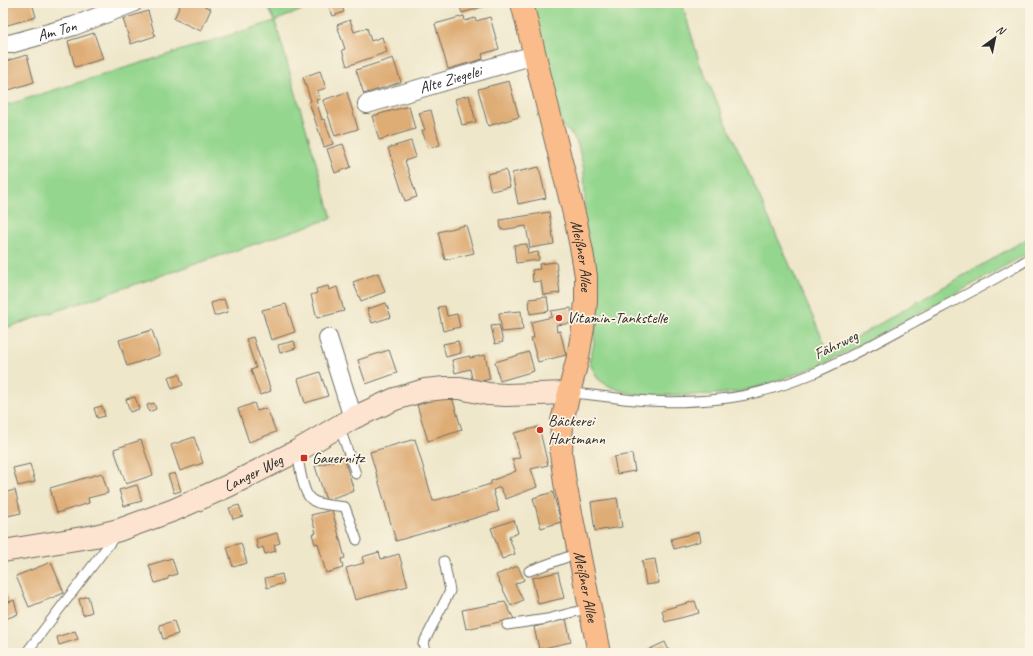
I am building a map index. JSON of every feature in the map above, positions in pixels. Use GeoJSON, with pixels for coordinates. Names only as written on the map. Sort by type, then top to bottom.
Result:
{"type":"FeatureCollection","features":[{"type":"Feature","properties":{"kind":"main road","name":"Meißner Allee"},"geometry":{"type":"LineString","coordinates":[[522,3],[576,222],[586,276],[586,302],[583,328],[578,357],[562,421],[560,453],[598,653]]}},
{"type":"Feature","properties":{"kind":"street","name":"Am Ton"},"geometry":{"type":"LineString","coordinates":[[3,42],[10,44],[74,26],[133,3]]}},
{"type":"Feature","properties":{"kind":"street","name":"Alte Ziegelei"},"geometry":{"type":"LineString","coordinates":[[367,104],[534,55]]}},
{"type":"Feature","properties":{"kind":"street"},"geometry":{"type":"LineString","coordinates":[[328,338],[346,422]]}},
{"type":"Feature","properties":{"kind":"street","name":"Langer Weg"},"geometry":{"type":"LineString","coordinates":[[3,551],[95,536],[119,530],[182,507],[228,486],[297,451],[346,422],[395,399],[425,390],[460,388],[506,396],[568,393]]}},
{"type":"Feature","properties":{"kind":"lane","name":"Fährweg"},"geometry":{"type":"LineString","coordinates":[[568,393],[636,400],[691,401],[745,396],[768,390],[822,370],[851,356],[1030,258]]}},
{"type":"Feature","properties":{"kind":"lane"},"geometry":{"type":"LineString","coordinates":[[346,422],[356,474]]}},
{"type":"Feature","properties":{"kind":"lane"},"geometry":{"type":"LineString","coordinates":[[297,451],[305,489],[311,499],[322,504],[345,507],[357,540]]}},
{"type":"Feature","properties":{"kind":"lane"},"geometry":{"type":"LineString","coordinates":[[26,653],[119,530]]}},
{"type":"Feature","properties":{"kind":"lane"},"geometry":{"type":"LineString","coordinates":[[529,571],[578,553]]}},
{"type":"Feature","properties":{"kind":"lane"},"geometry":{"type":"LineString","coordinates":[[426,653],[423,644],[450,591],[444,561]]}},
{"type":"Feature","properties":{"kind":"lane"},"geometry":{"type":"LineString","coordinates":[[506,625],[547,619],[590,608]]}},
{"type":"Feature","properties":{"kind":"green space"},"geometry":{"type":"Polygon","coordinates":[[[266,3],[319,3],[275,21],[266,3]]]}},
{"type":"Feature","properties":{"kind":"green space"},"geometry":{"type":"Polygon","coordinates":[[[531,3],[682,3],[700,64],[829,353],[1030,237],[1030,252],[943,301],[821,365],[768,384],[743,391],[720,394],[638,395],[619,390],[605,384],[598,379],[589,362],[594,344],[596,319],[583,218],[585,197],[584,170],[578,145],[572,134],[563,127],[531,3]]]}},
{"type":"Feature","properties":{"kind":"green space"},"geometry":{"type":"Polygon","coordinates":[[[275,21],[332,218],[3,329],[3,106],[275,21]]]}},
{"type":"Feature","properties":{"kind":"building"},"geometry":{"type":"Polygon","coordinates":[[[3,3],[32,3],[36,17],[4,26],[3,3]]]}},
{"type":"Feature","properties":{"kind":"building"},"geometry":{"type":"Polygon","coordinates":[[[181,3],[198,3],[211,9],[201,31],[174,19],[181,3]]]}},
{"type":"Feature","properties":{"kind":"building"},"geometry":{"type":"Polygon","coordinates":[[[341,3],[344,12],[333,16],[329,7],[341,3]]]}},
{"type":"Feature","properties":{"kind":"building"},"geometry":{"type":"Polygon","coordinates":[[[459,3],[489,3],[489,5],[462,13],[459,3]]]}},
{"type":"Feature","properties":{"kind":"building"},"geometry":{"type":"Polygon","coordinates":[[[148,11],[155,36],[131,44],[123,19],[148,11]]]}},
{"type":"Feature","properties":{"kind":"building"},"geometry":{"type":"Polygon","coordinates":[[[464,16],[465,21],[475,18],[476,21],[490,17],[499,49],[482,54],[483,59],[448,69],[435,24],[464,16]]]}},
{"type":"Feature","properties":{"kind":"building"},"geometry":{"type":"Polygon","coordinates":[[[350,20],[354,32],[367,28],[371,41],[382,37],[387,52],[347,66],[342,50],[345,49],[337,25],[350,20]]]}},
{"type":"Feature","properties":{"kind":"building"},"geometry":{"type":"Polygon","coordinates":[[[94,33],[103,59],[75,67],[68,41],[94,33]]]}},
{"type":"Feature","properties":{"kind":"building"},"geometry":{"type":"Polygon","coordinates":[[[27,55],[34,82],[9,90],[3,69],[3,62],[27,55]]]}},
{"type":"Feature","properties":{"kind":"building"},"geometry":{"type":"Polygon","coordinates":[[[393,58],[401,82],[364,94],[356,70],[393,58]]]}},
{"type":"Feature","properties":{"kind":"building"},"geometry":{"type":"Polygon","coordinates":[[[320,71],[326,88],[317,91],[320,99],[316,100],[322,120],[324,119],[333,144],[324,147],[309,102],[311,101],[303,77],[320,71]]]}},
{"type":"Feature","properties":{"kind":"building"},"geometry":{"type":"Polygon","coordinates":[[[509,81],[519,117],[488,126],[478,89],[509,81]]]}},
{"type":"Feature","properties":{"kind":"building"},"geometry":{"type":"Polygon","coordinates":[[[347,92],[358,129],[335,136],[323,100],[347,92]]]}},
{"type":"Feature","properties":{"kind":"building"},"geometry":{"type":"Polygon","coordinates":[[[469,95],[476,122],[462,125],[455,99],[469,95]]]}},
{"type":"Feature","properties":{"kind":"building"},"geometry":{"type":"Polygon","coordinates":[[[409,106],[415,129],[379,140],[372,116],[409,106]]]}},
{"type":"Feature","properties":{"kind":"building"},"geometry":{"type":"Polygon","coordinates":[[[431,110],[440,145],[428,148],[422,130],[425,130],[419,113],[431,110]]]}},
{"type":"Feature","properties":{"kind":"building"},"geometry":{"type":"Polygon","coordinates":[[[411,141],[416,157],[405,161],[417,197],[405,201],[388,148],[411,141]]]}},
{"type":"Feature","properties":{"kind":"building"},"geometry":{"type":"Polygon","coordinates":[[[343,144],[351,167],[335,173],[327,149],[343,144]]]}},
{"type":"Feature","properties":{"kind":"building"},"geometry":{"type":"Polygon","coordinates":[[[539,167],[546,198],[518,204],[512,173],[539,167]]]}},
{"type":"Feature","properties":{"kind":"building"},"geometry":{"type":"Polygon","coordinates":[[[506,170],[510,187],[491,191],[487,174],[506,170]]]}},
{"type":"Feature","properties":{"kind":"building"},"geometry":{"type":"Polygon","coordinates":[[[549,212],[554,244],[530,248],[526,226],[501,230],[500,220],[549,212]]]}},
{"type":"Feature","properties":{"kind":"building"},"geometry":{"type":"Polygon","coordinates":[[[466,225],[474,253],[445,260],[438,232],[466,225]]]}},
{"type":"Feature","properties":{"kind":"building"},"geometry":{"type":"Polygon","coordinates":[[[527,244],[528,254],[538,252],[539,260],[516,263],[514,245],[527,244]]]}},
{"type":"Feature","properties":{"kind":"building"},"geometry":{"type":"Polygon","coordinates":[[[556,262],[560,293],[543,295],[541,281],[533,282],[532,270],[540,269],[539,264],[556,262]]]}},
{"type":"Feature","properties":{"kind":"building"},"geometry":{"type":"Polygon","coordinates":[[[378,273],[385,292],[361,301],[353,282],[378,273]]]}},
{"type":"Feature","properties":{"kind":"building"},"geometry":{"type":"Polygon","coordinates":[[[328,286],[329,290],[337,287],[344,311],[317,318],[311,295],[317,293],[316,289],[328,286]]]}},
{"type":"Feature","properties":{"kind":"building"},"geometry":{"type":"Polygon","coordinates":[[[547,297],[549,311],[530,314],[529,299],[547,297]]]}},
{"type":"Feature","properties":{"kind":"building"},"geometry":{"type":"Polygon","coordinates":[[[224,299],[228,312],[214,316],[211,303],[224,299]]]}},
{"type":"Feature","properties":{"kind":"building"},"geometry":{"type":"Polygon","coordinates":[[[386,303],[391,317],[372,323],[367,309],[386,303]]]}},
{"type":"Feature","properties":{"kind":"building"},"geometry":{"type":"Polygon","coordinates":[[[286,304],[295,332],[271,340],[262,310],[286,304]]]}},
{"type":"Feature","properties":{"kind":"building"},"geometry":{"type":"Polygon","coordinates":[[[445,306],[447,316],[457,314],[460,327],[443,331],[438,307],[445,306]]]}},
{"type":"Feature","properties":{"kind":"building"},"geometry":{"type":"Polygon","coordinates":[[[571,308],[573,323],[556,325],[557,332],[560,331],[566,355],[538,362],[531,338],[534,338],[531,322],[552,317],[551,311],[571,308]]]}},
{"type":"Feature","properties":{"kind":"building"},"geometry":{"type":"Polygon","coordinates":[[[521,311],[523,330],[502,332],[499,313],[521,311]]]}},
{"type":"Feature","properties":{"kind":"building"},"geometry":{"type":"Polygon","coordinates":[[[499,325],[503,342],[495,344],[491,326],[499,325]]]}},
{"type":"Feature","properties":{"kind":"building"},"geometry":{"type":"Polygon","coordinates":[[[152,330],[160,355],[127,366],[119,340],[152,330]]]}},
{"type":"Feature","properties":{"kind":"building"},"geometry":{"type":"Polygon","coordinates":[[[253,337],[271,391],[260,395],[251,370],[256,368],[246,339],[253,337]]]}},
{"type":"Feature","properties":{"kind":"building"},"geometry":{"type":"Polygon","coordinates":[[[294,341],[296,348],[280,353],[278,345],[294,341]]]}},
{"type":"Feature","properties":{"kind":"building"},"geometry":{"type":"Polygon","coordinates":[[[458,341],[461,353],[446,357],[443,344],[458,341]]]}},
{"type":"Feature","properties":{"kind":"building"},"geometry":{"type":"Polygon","coordinates":[[[389,350],[397,373],[366,384],[358,360],[389,350]]]}},
{"type":"Feature","properties":{"kind":"building"},"geometry":{"type":"Polygon","coordinates":[[[529,352],[534,371],[500,381],[495,362],[529,352]]]}},
{"type":"Feature","properties":{"kind":"building"},"geometry":{"type":"Polygon","coordinates":[[[485,355],[490,379],[473,383],[470,369],[455,373],[452,360],[470,356],[470,358],[485,355]]]}},
{"type":"Feature","properties":{"kind":"building"},"geometry":{"type":"Polygon","coordinates":[[[320,372],[328,396],[305,403],[298,379],[320,372]]]}},
{"type":"Feature","properties":{"kind":"building"},"geometry":{"type":"Polygon","coordinates":[[[179,374],[183,385],[172,389],[168,377],[179,374]]]}},
{"type":"Feature","properties":{"kind":"building"},"geometry":{"type":"Polygon","coordinates":[[[451,394],[462,430],[428,441],[417,405],[451,394]]]}},
{"type":"Feature","properties":{"kind":"building"},"geometry":{"type":"Polygon","coordinates":[[[135,397],[139,409],[130,412],[126,399],[135,397]]]}},
{"type":"Feature","properties":{"kind":"building"},"geometry":{"type":"Polygon","coordinates":[[[154,403],[156,409],[149,412],[147,405],[154,403]]]}},
{"type":"Feature","properties":{"kind":"building"},"geometry":{"type":"Polygon","coordinates":[[[254,403],[257,411],[267,408],[276,432],[249,442],[238,409],[254,403]]]}},
{"type":"Feature","properties":{"kind":"building"},"geometry":{"type":"Polygon","coordinates":[[[102,406],[105,416],[97,418],[94,408],[102,406]]]}},
{"type":"Feature","properties":{"kind":"building"},"geometry":{"type":"Polygon","coordinates":[[[539,427],[548,465],[531,469],[537,487],[506,499],[500,487],[493,490],[499,511],[396,541],[370,452],[415,439],[433,501],[491,484],[491,481],[516,471],[512,459],[520,458],[514,433],[539,427]]]}},
{"type":"Feature","properties":{"kind":"building"},"geometry":{"type":"Polygon","coordinates":[[[194,437],[203,463],[180,471],[171,445],[194,437]]]}},
{"type":"Feature","properties":{"kind":"building"},"geometry":{"type":"Polygon","coordinates":[[[141,440],[153,475],[126,484],[114,449],[141,440]]]}},
{"type":"Feature","properties":{"kind":"building"},"geometry":{"type":"Polygon","coordinates":[[[632,454],[635,471],[617,474],[614,457],[632,454]]]}},
{"type":"Feature","properties":{"kind":"building"},"geometry":{"type":"Polygon","coordinates":[[[344,458],[354,491],[326,500],[315,466],[344,458]]]}},
{"type":"Feature","properties":{"kind":"building"},"geometry":{"type":"Polygon","coordinates":[[[30,464],[35,482],[18,486],[13,468],[30,464]]]}},
{"type":"Feature","properties":{"kind":"building"},"geometry":{"type":"Polygon","coordinates":[[[102,473],[108,493],[88,498],[89,503],[57,513],[50,488],[102,473]]]}},
{"type":"Feature","properties":{"kind":"building"},"geometry":{"type":"Polygon","coordinates":[[[175,473],[181,491],[174,493],[168,475],[175,473]]]}},
{"type":"Feature","properties":{"kind":"building"},"geometry":{"type":"Polygon","coordinates":[[[137,485],[142,501],[124,506],[119,490],[137,485]]]}},
{"type":"Feature","properties":{"kind":"building"},"geometry":{"type":"Polygon","coordinates":[[[15,490],[21,513],[3,517],[3,493],[15,490]]]}},
{"type":"Feature","properties":{"kind":"building"},"geometry":{"type":"Polygon","coordinates":[[[553,492],[561,522],[541,528],[533,498],[553,492]]]}},
{"type":"Feature","properties":{"kind":"building"},"geometry":{"type":"Polygon","coordinates":[[[617,498],[622,527],[595,531],[591,502],[617,498]]]}},
{"type":"Feature","properties":{"kind":"building"},"geometry":{"type":"Polygon","coordinates":[[[239,505],[243,516],[233,519],[229,508],[239,505]]]}},
{"type":"Feature","properties":{"kind":"building"},"geometry":{"type":"Polygon","coordinates":[[[332,510],[345,558],[341,559],[343,568],[326,573],[318,543],[315,544],[312,534],[316,533],[311,515],[332,510]]]}},
{"type":"Feature","properties":{"kind":"building"},"geometry":{"type":"Polygon","coordinates":[[[514,520],[518,533],[509,537],[515,554],[502,559],[491,528],[514,520]]]}},
{"type":"Feature","properties":{"kind":"building"},"geometry":{"type":"Polygon","coordinates":[[[699,532],[701,541],[674,549],[671,539],[699,532]]]}},
{"type":"Feature","properties":{"kind":"building"},"geometry":{"type":"Polygon","coordinates":[[[277,533],[280,543],[274,545],[276,551],[265,554],[263,547],[258,549],[256,539],[277,533]]]}},
{"type":"Feature","properties":{"kind":"building"},"geometry":{"type":"Polygon","coordinates":[[[241,543],[247,563],[233,567],[227,547],[241,543]]]}},
{"type":"Feature","properties":{"kind":"building"},"geometry":{"type":"Polygon","coordinates":[[[379,552],[381,559],[399,554],[408,586],[355,600],[346,568],[364,563],[362,557],[379,552]]]}},
{"type":"Feature","properties":{"kind":"building"},"geometry":{"type":"Polygon","coordinates":[[[172,558],[177,574],[168,577],[168,579],[155,583],[149,565],[172,558]]]}},
{"type":"Feature","properties":{"kind":"building"},"geometry":{"type":"Polygon","coordinates":[[[655,559],[659,583],[646,585],[642,561],[655,559]]]}},
{"type":"Feature","properties":{"kind":"building"},"geometry":{"type":"Polygon","coordinates":[[[51,562],[64,593],[29,607],[16,576],[51,562]]]}},
{"type":"Feature","properties":{"kind":"building"},"geometry":{"type":"Polygon","coordinates":[[[518,566],[524,580],[515,584],[523,600],[511,606],[496,575],[518,566]]]}},
{"type":"Feature","properties":{"kind":"building"},"geometry":{"type":"Polygon","coordinates":[[[558,572],[564,598],[538,604],[532,578],[558,572]]]}},
{"type":"Feature","properties":{"kind":"building"},"geometry":{"type":"Polygon","coordinates":[[[282,574],[284,583],[267,588],[265,578],[282,574]]]}},
{"type":"Feature","properties":{"kind":"building"},"geometry":{"type":"Polygon","coordinates":[[[5,591],[9,602],[14,600],[18,614],[3,620],[3,592],[5,591]]]}},
{"type":"Feature","properties":{"kind":"building"},"geometry":{"type":"Polygon","coordinates":[[[88,596],[92,612],[83,615],[79,599],[88,596]]]}},
{"type":"Feature","properties":{"kind":"building"},"geometry":{"type":"Polygon","coordinates":[[[695,601],[699,613],[665,622],[662,610],[695,601]]]}},
{"type":"Feature","properties":{"kind":"building"},"geometry":{"type":"Polygon","coordinates":[[[505,602],[514,619],[466,629],[462,610],[505,602]]]}},
{"type":"Feature","properties":{"kind":"building"},"geometry":{"type":"Polygon","coordinates":[[[566,619],[571,642],[539,649],[534,627],[566,619]]]}},
{"type":"Feature","properties":{"kind":"building"},"geometry":{"type":"Polygon","coordinates":[[[174,621],[178,634],[163,639],[159,625],[174,621]]]}},
{"type":"Feature","properties":{"kind":"building"},"geometry":{"type":"Polygon","coordinates":[[[75,631],[78,639],[59,645],[57,637],[75,631]]]}},
{"type":"Feature","properties":{"kind":"building"},"geometry":{"type":"Polygon","coordinates":[[[665,642],[670,653],[641,653],[665,642]]]}},
{"type":"Feature","properties":{"kind":"place","name":"Vitamin-Tankstelle"},"geometry":{"type":"Point","coordinates":[559,318]}},
{"type":"Feature","properties":{"kind":"place","name":"Bäckerei Hartmann"},"geometry":{"type":"Point","coordinates":[540,430]}},
{"type":"Feature","properties":{"kind":"place","name":"Gauernitz"},"geometry":{"type":"Point","coordinates":[304,458]}}]}
